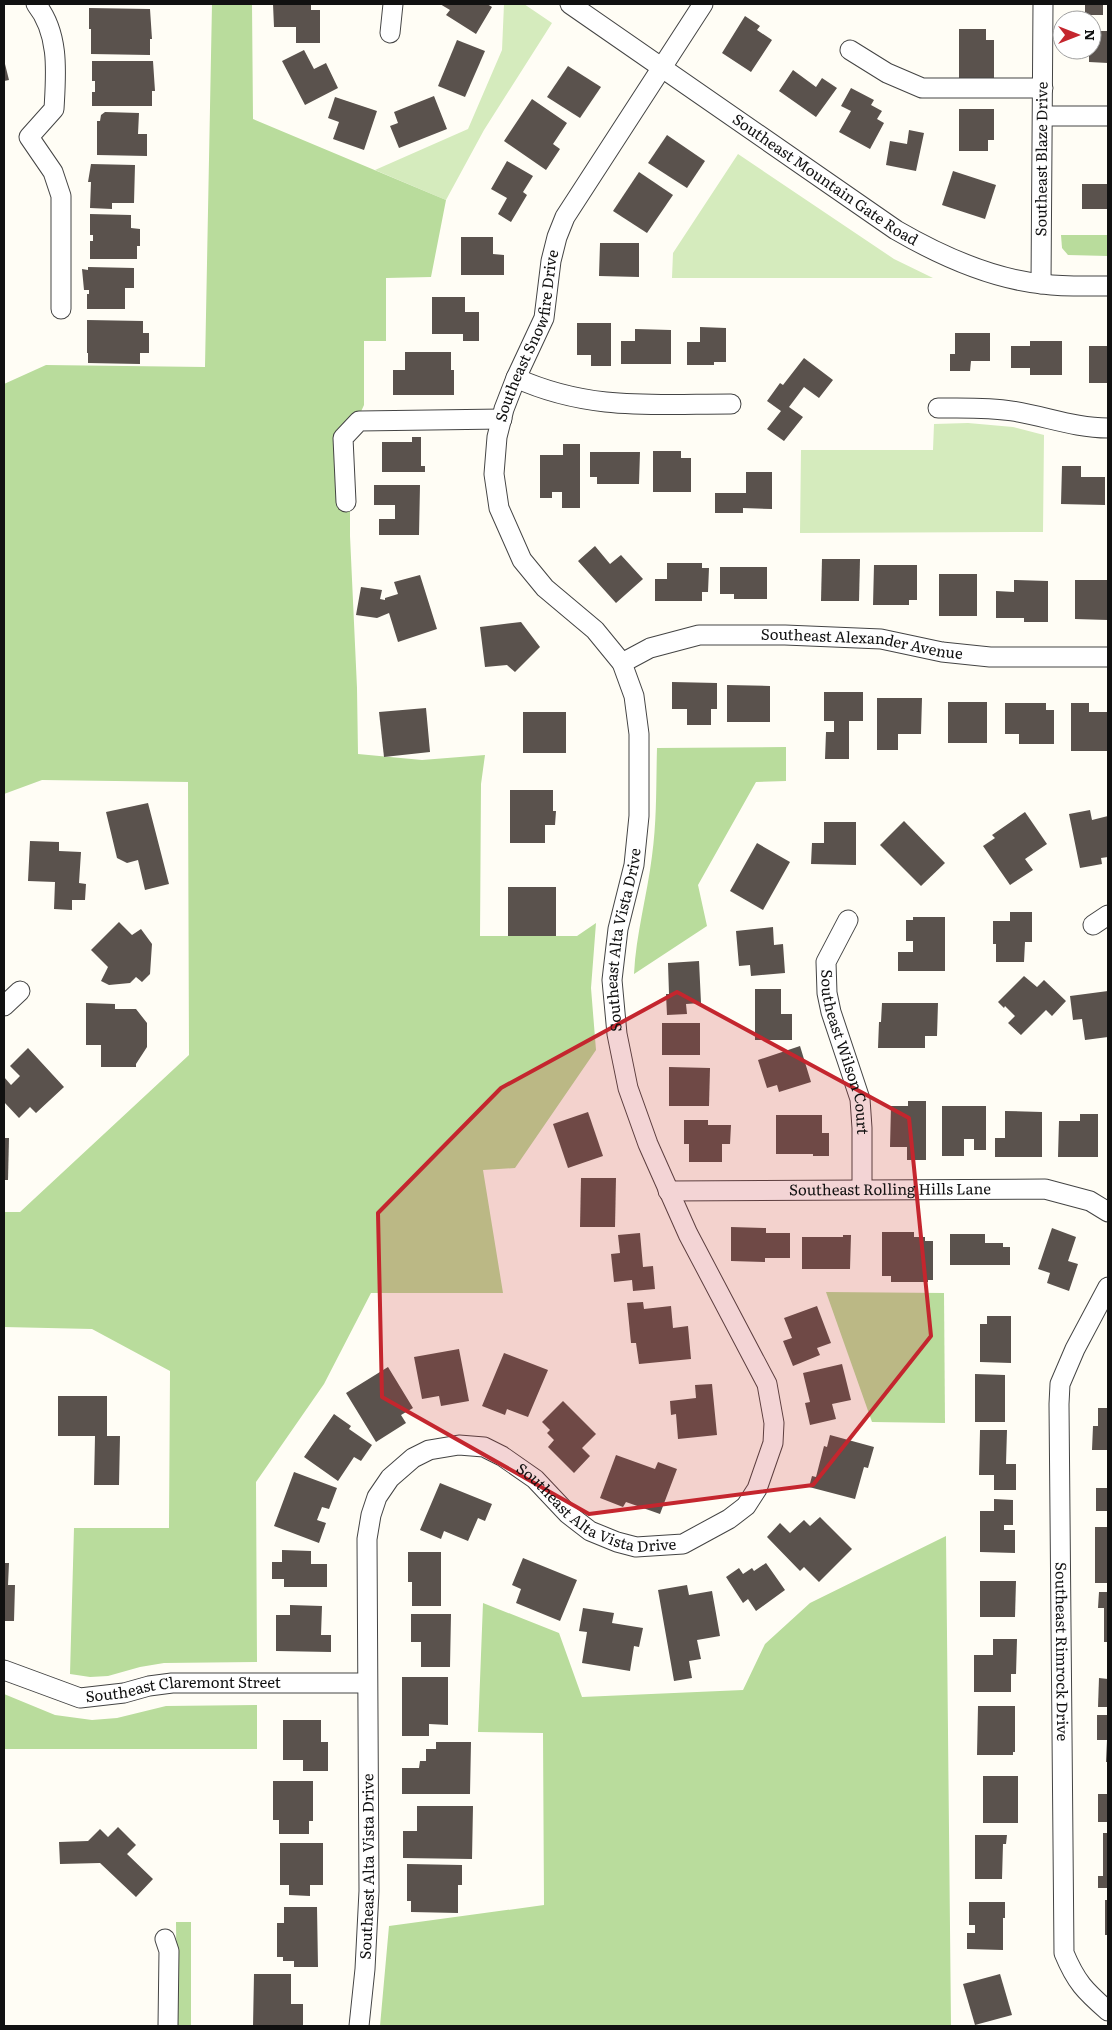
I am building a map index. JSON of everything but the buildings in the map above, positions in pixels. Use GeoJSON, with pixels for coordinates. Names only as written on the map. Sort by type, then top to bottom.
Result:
{"type":"FeatureCollection","features":[{"type":"Feature","properties":{"kind":"street"},"geometry":{"type":"LineString","coordinates":[[36,4],[44,13],[56,56],[54,110],[28,137],[53,172],[61,196],[61,309]]}},
{"type":"Feature","properties":{"kind":"street"},"geometry":{"type":"LineString","coordinates":[[390,33],[393,4]]}},
{"type":"Feature","properties":{"kind":"street","name":"Southeast Mountain Gate Road"},"geometry":{"type":"LineString","coordinates":[[570,4],[896,230],[916,241],[993,274],[1041,284],[1108,286]]}},
{"type":"Feature","properties":{"kind":"street","name":"Southeast Snowfire Drive"},"geometry":{"type":"LineString","coordinates":[[622,663],[596,630],[545,588],[522,560],[499,508],[497,499],[494,474],[497,437],[516,378],[534,343],[544,318],[551,261],[557,237],[565,217],[702,4]]}},
{"type":"Feature","properties":{"kind":"street","name":"Southeast Blaze Drive"},"geometry":{"type":"LineString","coordinates":[[1041,284],[1043,4]]}},
{"type":"Feature","properties":{"kind":"street"},"geometry":{"type":"LineString","coordinates":[[850,50],[887,73],[922,88],[1043,88]]}},
{"type":"Feature","properties":{"kind":"street"},"geometry":{"type":"LineString","coordinates":[[1043,116],[1108,116]]}},
{"type":"Feature","properties":{"kind":"street"},"geometry":{"type":"LineString","coordinates":[[516,378],[541,389],[574,399],[597,402],[631,405],[730,404]]}},
{"type":"Feature","properties":{"kind":"street"},"geometry":{"type":"LineString","coordinates":[[938,408],[1012,411],[1072,424],[1108,428]]}},
{"type":"Feature","properties":{"kind":"street"},"geometry":{"type":"LineString","coordinates":[[346,502],[343,438],[358,421],[502,419]]}},
{"type":"Feature","properties":{"kind":"street","name":"Southeast Alexander Avenue"},"geometry":{"type":"LineString","coordinates":[[622,663],[650,648],[700,635],[785,634],[881,639],[942,652],[990,658],[1108,657]]}},
{"type":"Feature","properties":{"kind":"street","name":"Southeast Alta Vista Drive"},"geometry":{"type":"LineString","coordinates":[[359,2026],[365,1969],[369,1891],[367,1539],[371,1515],[377,1497],[390,1478],[413,1458],[429,1450],[460,1445],[484,1448],[502,1456],[535,1479],[568,1514],[590,1531],[617,1542],[636,1547],[683,1544],[729,1519],[746,1506],[757,1489],[773,1444],[774,1423],[767,1384],[692,1242],[668,1191],[648,1144],[628,1088],[617,1034],[612,980],[618,929],[634,866],[639,816],[639,734],[634,696],[622,663]]}},
{"type":"Feature","properties":{"kind":"street","name":"Southeast Wilson Court"},"geometry":{"type":"LineString","coordinates":[[848,920],[826,962],[827,993],[831,1012],[860,1099],[862,1189]]}},
{"type":"Feature","properties":{"kind":"street"},"geometry":{"type":"LineString","coordinates":[[4,1006],[20,991]]}},
{"type":"Feature","properties":{"kind":"street","name":"Southeast Rolling Hills Lane"},"geometry":{"type":"LineString","coordinates":[[668,1191],[1045,1189],[1090,1202],[1108,1212]]}},
{"type":"Feature","properties":{"kind":"street","name":"Southeast Rimrock Drive"},"geometry":{"type":"LineString","coordinates":[[1108,1287],[1060,1384],[1059,1404],[1064,1953],[1072,1974],[1086,1992],[1108,2011]]}},
{"type":"Feature","properties":{"kind":"street","name":"Southeast Claremont Street"},"geometry":{"type":"LineString","coordinates":[[4,1670],[80,1698],[124,1693],[149,1686],[172,1683],[367,1683]]}},
{"type":"Feature","properties":{"kind":"street"},"geometry":{"type":"LineString","coordinates":[[165,1938],[169,1951],[168,2026]]}},
{"type":"Feature","properties":{"kind":"highlighted area"},"geometry":{"type":"Polygon","coordinates":[[[677,992],[909,1118],[931,1336],[813,1485],[589,1514],[382,1397],[378,1213],[501,1088],[677,992]]]}},
{"type":"Feature","properties":{"kind":"green space"},"geometry":{"type":"Polygon","coordinates":[[[212,4],[252,4],[253,119],[446,200],[431,277],[386,278],[386,341],[364,341],[364,405],[350,436],[350,536],[358,754],[422,760],[485,755],[481,784],[480,936],[577,936],[596,923],[591,988],[596,1050],[515,1168],[483,1170],[503,1293],[371,1293],[324,1384],[256,1482],[257,1662],[164,1663],[140,1667],[108,1676],[90,1677],[70,1674],[74,1528],[169,1528],[170,1371],[92,1329],[4,1327],[4,1212],[20,1212],[189,1055],[188,782],[42,780],[4,794],[4,384],[46,365],[205,367],[212,4]]]}},
{"type":"Feature","properties":{"kind":"green space"},"geometry":{"type":"Polygon","coordinates":[[[504,4],[524,4],[552,23],[484,130],[446,200],[375,170],[468,129],[502,50],[504,4]]]}},
{"type":"Feature","properties":{"kind":"green space"},"geometry":{"type":"Polygon","coordinates":[[[738,154],[894,259],[933,278],[672,278],[673,253],[738,154]]]}},
{"type":"Feature","properties":{"kind":"green space"},"geometry":{"type":"Polygon","coordinates":[[[1061,235],[1108,235],[1108,256],[1068,255],[1062,248],[1061,235]]]}},
{"type":"Feature","properties":{"kind":"green space"},"geometry":{"type":"Polygon","coordinates":[[[968,423],[1013,427],[1044,435],[1043,532],[800,533],[801,450],[933,450],[934,424],[968,423]]]}},
{"type":"Feature","properties":{"kind":"green space"},"geometry":{"type":"Polygon","coordinates":[[[786,747],[786,781],[756,782],[698,885],[707,926],[634,974],[637,944],[654,843],[657,748],[786,747]]]}},
{"type":"Feature","properties":{"kind":"green space"},"geometry":{"type":"Polygon","coordinates":[[[826,1292],[944,1293],[945,1423],[872,1422],[826,1292]]]}},
{"type":"Feature","properties":{"kind":"green space"},"geometry":{"type":"Polygon","coordinates":[[[946,1536],[951,2026],[380,2026],[389,1926],[544,1905],[543,1733],[478,1732],[483,1603],[559,1633],[582,1697],[743,1690],[765,1644],[810,1603],[946,1536]]]}},
{"type":"Feature","properties":{"kind":"green space"},"geometry":{"type":"Polygon","coordinates":[[[4,1694],[55,1715],[92,1720],[117,1718],[166,1706],[257,1705],[257,1749],[4,1749],[4,1694]]]}},
{"type":"Feature","properties":{"kind":"green space"},"geometry":{"type":"Polygon","coordinates":[[[176,1922],[191,1922],[191,2026],[177,2026],[176,1922]]]}}]}
